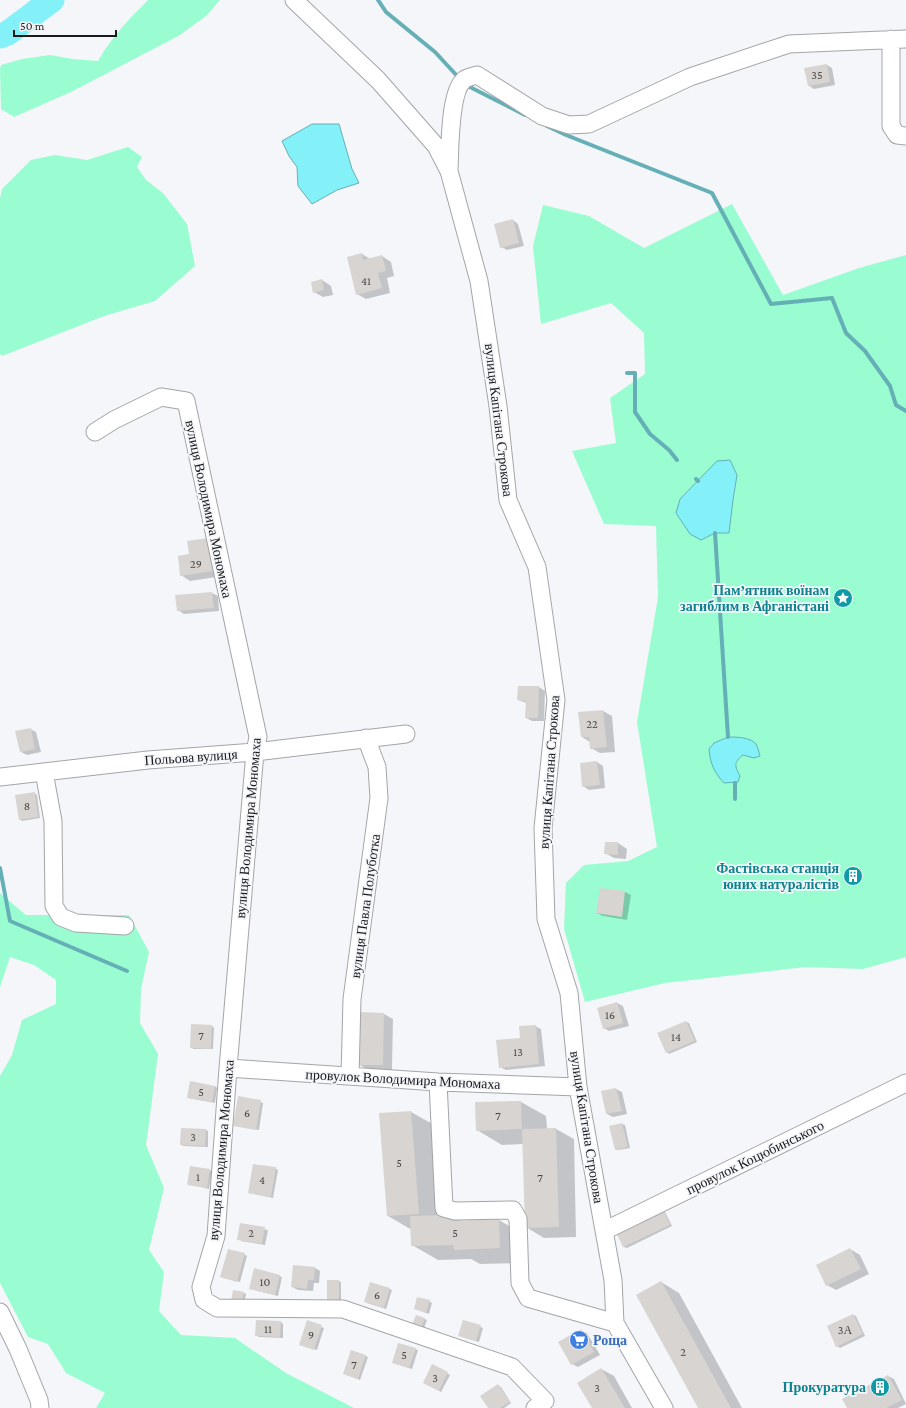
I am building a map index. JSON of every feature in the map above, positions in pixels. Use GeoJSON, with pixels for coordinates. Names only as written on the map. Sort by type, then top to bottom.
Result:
{"type":"FeatureCollection","features":[{"type":"Feature","properties":{"kind":"street","name":"вулиця Капітана Строкова"},"geometry":{"type":"LineString","coordinates":[[294,0],[378,80],[436,146],[449,171],[480,282],[498,406],[508,500],[537,567],[556,700],[543,828],[546,919],[569,993],[578,1087],[613,1280],[614,1323],[664,1408]]}},
{"type":"Feature","properties":{"kind":"street"},"geometry":{"type":"LineString","coordinates":[[449,171],[455,94],[464,80],[477,75],[542,116],[569,125],[589,124],[690,76],[789,44],[898,39],[890,126],[897,135],[906,136]]}},
{"type":"Feature","properties":{"kind":"street","name":"вулиця Володимира Мономаха"},"geometry":{"type":"LineString","coordinates":[[94,432],[114,420],[161,397],[186,401],[258,737],[255,752],[228,1068],[216,1236],[201,1287],[204,1300],[217,1308],[343,1309],[512,1367],[540,1405]]}},
{"type":"Feature","properties":{"kind":"street","name":"Польова вулиця"},"geometry":{"type":"LineString","coordinates":[[0,777],[148,760],[255,752],[406,734]]}},
{"type":"Feature","properties":{"kind":"street","name":"вулиця Павла Полуботка"},"geometry":{"type":"LineString","coordinates":[[350,1076],[352,999],[380,798],[377,767],[366,738]]}},
{"type":"Feature","properties":{"kind":"street"},"geometry":{"type":"LineString","coordinates":[[44,772],[53,821],[54,906],[61,917],[76,923],[125,926]]}},
{"type":"Feature","properties":{"kind":"street","name":"провулок Володимира Мономаха"},"geometry":{"type":"LineString","coordinates":[[228,1068],[438,1082],[578,1087]]}},
{"type":"Feature","properties":{"kind":"street"},"geometry":{"type":"LineString","coordinates":[[438,1082],[444,1208],[455,1210],[513,1210],[518,1219],[520,1283],[528,1298],[614,1323]]}},
{"type":"Feature","properties":{"kind":"street","name":"провулок Коцюбинського"},"geometry":{"type":"LineString","coordinates":[[604,1230],[906,1083]]}},
{"type":"Feature","properties":{"kind":"street"},"geometry":{"type":"LineString","coordinates":[[0,1312],[18,1349],[39,1400],[40,1408]]}},
{"type":"Feature","properties":{"kind":"green space"},"geometry":{"type":"Polygon","coordinates":[[[148,0],[220,0],[206,16],[180,35],[71,92],[14,117],[1,109],[1,65],[22,59],[50,55],[98,61],[121,29],[148,0]]]}},
{"type":"Feature","properties":{"kind":"green space"},"geometry":{"type":"Polygon","coordinates":[[[128,147],[142,157],[137,167],[146,180],[163,193],[187,224],[195,266],[155,301],[104,316],[2,356],[0,354],[0,198],[2,189],[31,160],[55,155],[87,160],[128,147]]]}},
{"type":"Feature","properties":{"kind":"green space"},"geometry":{"type":"Polygon","coordinates":[[[732,204],[783,295],[859,268],[906,255],[906,957],[863,969],[805,967],[665,983],[585,1002],[564,929],[566,883],[584,865],[628,861],[657,847],[637,722],[658,597],[656,526],[604,524],[572,451],[616,443],[610,398],[645,374],[644,333],[611,303],[541,324],[533,246],[543,205],[589,216],[644,248],[732,204]]]}},
{"type":"Feature","properties":{"kind":"green space"},"geometry":{"type":"Polygon","coordinates":[[[0,893],[26,915],[129,915],[149,952],[141,989],[140,1023],[158,1054],[146,1145],[164,1188],[149,1250],[164,1272],[159,1311],[181,1335],[235,1338],[286,1373],[354,1408],[96,1408],[105,1393],[66,1373],[48,1344],[28,1337],[0,1283],[0,1076],[12,1055],[22,1020],[56,1004],[56,980],[34,965],[10,957],[0,987],[0,893]]]}},
{"type":"Feature","properties":{"kind":"water"},"geometry":{"type":"Polygon","coordinates":[[[312,124],[339,124],[352,169],[359,183],[337,190],[312,204],[298,186],[297,167],[289,156],[282,141],[312,124]]]}},
{"type":"Feature","properties":{"kind":"water"},"geometry":{"type":"Polygon","coordinates":[[[730,460],[737,475],[729,533],[715,533],[701,540],[690,534],[676,513],[680,499],[717,461],[730,460]]]}},
{"type":"Feature","properties":{"kind":"water"},"geometry":{"type":"Polygon","coordinates":[[[728,737],[750,740],[757,745],[760,756],[754,758],[743,755],[736,763],[740,776],[738,782],[724,783],[713,767],[709,749],[714,743],[728,737]]]}},
{"type":"Feature","properties":{"kind":"building"},"geometry":{"type":"Polygon","coordinates":[[[827,64],[830,82],[808,86],[804,68],[827,64]]]}},
{"type":"Feature","properties":{"kind":"building"},"geometry":{"type":"Polygon","coordinates":[[[513,219],[519,243],[500,248],[494,224],[513,219]]]}},
{"type":"Feature","properties":{"kind":"building"},"geometry":{"type":"Polygon","coordinates":[[[362,253],[363,260],[382,255],[386,271],[378,273],[382,288],[356,295],[347,257],[362,253]]]}},
{"type":"Feature","properties":{"kind":"building"},"geometry":{"type":"Polygon","coordinates":[[[322,279],[324,290],[313,293],[311,282],[322,279]]]}},
{"type":"Feature","properties":{"kind":"building"},"geometry":{"type":"Polygon","coordinates":[[[209,538],[214,571],[180,576],[178,556],[189,554],[187,541],[209,538]]]}},
{"type":"Feature","properties":{"kind":"building"},"geometry":{"type":"Polygon","coordinates":[[[212,592],[214,608],[177,611],[175,595],[212,592]]]}},
{"type":"Feature","properties":{"kind":"building"},"geometry":{"type":"Polygon","coordinates":[[[518,686],[539,686],[538,718],[525,718],[526,701],[517,700],[518,686]]]}},
{"type":"Feature","properties":{"kind":"building"},"geometry":{"type":"Polygon","coordinates":[[[603,710],[607,747],[590,749],[589,737],[581,737],[578,712],[603,710]]]}},
{"type":"Feature","properties":{"kind":"building"},"geometry":{"type":"Polygon","coordinates":[[[31,728],[35,749],[20,752],[15,731],[31,728]]]}},
{"type":"Feature","properties":{"kind":"building"},"geometry":{"type":"Polygon","coordinates":[[[597,761],[600,785],[582,787],[580,763],[597,761]]]}},
{"type":"Feature","properties":{"kind":"building"},"geometry":{"type":"Polygon","coordinates":[[[35,792],[38,817],[19,820],[15,795],[35,792]]]}},
{"type":"Feature","properties":{"kind":"building"},"geometry":{"type":"Polygon","coordinates":[[[605,842],[618,842],[618,855],[604,854],[605,842]]]}},
{"type":"Feature","properties":{"kind":"building","name":"Фастівська станція юних натуралістів"},"geometry":{"type":"Polygon","coordinates":[[[858,869],[861,878],[849,882],[845,874],[858,869]]]}},
{"type":"Feature","properties":{"kind":"building"},"geometry":{"type":"Polygon","coordinates":[[[600,888],[625,891],[622,917],[596,913],[600,888]]]}},
{"type":"Feature","properties":{"kind":"building"},"geometry":{"type":"Polygon","coordinates":[[[617,1002],[623,1023],[603,1029],[597,1008],[617,1002]]]}},
{"type":"Feature","properties":{"kind":"building"},"geometry":{"type":"Polygon","coordinates":[[[358,1012],[384,1013],[383,1065],[357,1065],[358,1012]]]}},
{"type":"Feature","properties":{"kind":"building"},"geometry":{"type":"Polygon","coordinates":[[[686,1021],[695,1041],[666,1053],[657,1033],[686,1021]]]}},
{"type":"Feature","properties":{"kind":"building"},"geometry":{"type":"Polygon","coordinates":[[[191,1024],[212,1025],[211,1049],[190,1048],[191,1024]]]}},
{"type":"Feature","properties":{"kind":"building"},"geometry":{"type":"Polygon","coordinates":[[[536,1025],[539,1064],[499,1068],[496,1040],[520,1038],[519,1026],[536,1025]]]}},
{"type":"Feature","properties":{"kind":"building"},"geometry":{"type":"Polygon","coordinates":[[[190,1081],[215,1086],[212,1102],[187,1098],[190,1081]]]}},
{"type":"Feature","properties":{"kind":"building"},"geometry":{"type":"Polygon","coordinates":[[[616,1088],[622,1111],[606,1114],[601,1091],[616,1088]]]}},
{"type":"Feature","properties":{"kind":"building"},"geometry":{"type":"Polygon","coordinates":[[[238,1096],[261,1100],[256,1130],[233,1126],[238,1096]]]}},
{"type":"Feature","properties":{"kind":"building"},"geometry":{"type":"Polygon","coordinates":[[[521,1101],[522,1129],[476,1131],[475,1102],[521,1101]]]}},
{"type":"Feature","properties":{"kind":"building"},"geometry":{"type":"Polygon","coordinates":[[[411,1111],[419,1214],[387,1216],[379,1113],[411,1111]]]}},
{"type":"Feature","properties":{"kind":"building"},"geometry":{"type":"Polygon","coordinates":[[[622,1123],[628,1147],[615,1150],[609,1126],[622,1123]]]}},
{"type":"Feature","properties":{"kind":"building"},"geometry":{"type":"Polygon","coordinates":[[[181,1128],[206,1129],[205,1146],[180,1145],[181,1128]]]}},
{"type":"Feature","properties":{"kind":"building"},"geometry":{"type":"Polygon","coordinates":[[[556,1128],[559,1227],[525,1228],[522,1129],[556,1128]]]}},
{"type":"Feature","properties":{"kind":"building"},"geometry":{"type":"Polygon","coordinates":[[[253,1164],[276,1167],[271,1197],[248,1193],[253,1164]]]}},
{"type":"Feature","properties":{"kind":"building"},"geometry":{"type":"Polygon","coordinates":[[[190,1166],[210,1169],[207,1188],[187,1185],[190,1166]]]}},
{"type":"Feature","properties":{"kind":"building"},"geometry":{"type":"Polygon","coordinates":[[[662,1207],[670,1225],[623,1247],[615,1230],[662,1207]]]}},
{"type":"Feature","properties":{"kind":"building"},"geometry":{"type":"Polygon","coordinates":[[[452,1215],[453,1221],[499,1219],[500,1248],[454,1250],[453,1245],[411,1246],[410,1216],[452,1215]]]}},
{"type":"Feature","properties":{"kind":"building"},"geometry":{"type":"Polygon","coordinates":[[[240,1223],[265,1227],[262,1244],[237,1240],[240,1223]]]}},
{"type":"Feature","properties":{"kind":"building"},"geometry":{"type":"Polygon","coordinates":[[[850,1248],[861,1269],[826,1286],[816,1265],[850,1248]]]}},
{"type":"Feature","properties":{"kind":"building"},"geometry":{"type":"Polygon","coordinates":[[[228,1249],[245,1253],[237,1282],[220,1277],[228,1249]]]}},
{"type":"Feature","properties":{"kind":"building"},"geometry":{"type":"Polygon","coordinates":[[[293,1265],[315,1267],[314,1280],[308,1280],[307,1289],[291,1287],[293,1265]]]}},
{"type":"Feature","properties":{"kind":"building"},"geometry":{"type":"Polygon","coordinates":[[[254,1268],[280,1275],[275,1295],[249,1289],[254,1268]]]}},
{"type":"Feature","properties":{"kind":"building"},"geometry":{"type":"Polygon","coordinates":[[[327,1280],[339,1280],[339,1301],[327,1301],[327,1280]]]}},
{"type":"Feature","properties":{"kind":"building"},"geometry":{"type":"Polygon","coordinates":[[[661,1281],[731,1408],[698,1408],[636,1295],[661,1281]]]}},
{"type":"Feature","properties":{"kind":"building"},"geometry":{"type":"Polygon","coordinates":[[[370,1282],[390,1288],[384,1308],[364,1302],[370,1282]]]}},
{"type":"Feature","properties":{"kind":"building"},"geometry":{"type":"Polygon","coordinates":[[[233,1290],[244,1292],[242,1303],[231,1301],[233,1290]]]}},
{"type":"Feature","properties":{"kind":"building"},"geometry":{"type":"Polygon","coordinates":[[[417,1297],[430,1300],[426,1313],[414,1309],[417,1297]]]}},
{"type":"Feature","properties":{"kind":"building"},"geometry":{"type":"Polygon","coordinates":[[[853,1314],[863,1334],[836,1347],[827,1326],[853,1314]]]}},
{"type":"Feature","properties":{"kind":"building"},"geometry":{"type":"Polygon","coordinates":[[[416,1315],[425,1318],[420,1330],[411,1327],[416,1315]]]}},
{"type":"Feature","properties":{"kind":"building"},"geometry":{"type":"Polygon","coordinates":[[[256,1320],[281,1321],[280,1337],[255,1336],[256,1320]]]}},
{"type":"Feature","properties":{"kind":"building"},"geometry":{"type":"Polygon","coordinates":[[[307,1320],[322,1325],[314,1350],[299,1345],[307,1320]]]}},
{"type":"Feature","properties":{"kind":"building"},"geometry":{"type":"Polygon","coordinates":[[[463,1320],[481,1325],[476,1341],[458,1336],[463,1320]]]}},
{"type":"Feature","properties":{"kind":"building"},"geometry":{"type":"Polygon","coordinates":[[[581,1329],[594,1352],[571,1365],[558,1342],[581,1329]]]}},
{"type":"Feature","properties":{"kind":"building"},"geometry":{"type":"Polygon","coordinates":[[[398,1343],[416,1348],[409,1368],[392,1363],[398,1343]]]}},
{"type":"Feature","properties":{"kind":"building"},"geometry":{"type":"Polygon","coordinates":[[[351,1350],[366,1355],[358,1379],[343,1374],[351,1350]]]}},
{"type":"Feature","properties":{"kind":"building"},"geometry":{"type":"Polygon","coordinates":[[[432,1364],[448,1372],[439,1391],[423,1383],[432,1364]]]}},
{"type":"Feature","properties":{"kind":"building"},"geometry":{"type":"Polygon","coordinates":[[[601,1368],[625,1408],[592,1408],[577,1383],[601,1368]]]}},
{"type":"Feature","properties":{"kind":"building","name":"Прокуратура"},"geometry":{"type":"Polygon","coordinates":[[[888,1375],[902,1400],[886,1408],[847,1408],[842,1399],[888,1375]]]}},
{"type":"Feature","properties":{"kind":"building"},"geometry":{"type":"Polygon","coordinates":[[[498,1384],[510,1402],[500,1408],[488,1408],[480,1396],[498,1384]]]}},
{"type":"Feature","properties":{"kind":"waterway"},"geometry":{"type":"LineString","coordinates":[[0,36],[8,33],[52,0]]}},
{"type":"Feature","properties":{"kind":"waterway"},"geometry":{"type":"LineString","coordinates":[[378,0],[386,12],[435,52],[459,78]]}},
{"type":"Feature","properties":{"kind":"waterway"},"geometry":{"type":"LineString","coordinates":[[466,85],[525,115]]}},
{"type":"Feature","properties":{"kind":"waterway"},"geometry":{"type":"LineString","coordinates":[[547,126],[712,193],[771,304],[832,298],[846,333],[865,351],[890,386],[896,405],[906,411]]}},
{"type":"Feature","properties":{"kind":"waterway"},"geometry":{"type":"LineString","coordinates":[[627,373],[635,373],[635,412],[650,434],[669,450],[677,460]]}},
{"type":"Feature","properties":{"kind":"waterway"},"geometry":{"type":"LineString","coordinates":[[715,533],[728,737]]}},
{"type":"Feature","properties":{"kind":"waterway"},"geometry":{"type":"LineString","coordinates":[[735,783],[735,799]]}},
{"type":"Feature","properties":{"kind":"waterway"},"geometry":{"type":"LineString","coordinates":[[0,868],[10,921],[127,971]]}},
{"type":"Feature","properties":{"kind":"place","name":"Пам’ятник воїнам загиблим в Афганістані"},"geometry":{"type":"Point","coordinates":[843,598]}},
{"type":"Feature","properties":{"kind":"place","name":"Фастівська станція юних натуралістів"},"geometry":{"type":"Point","coordinates":[853,876]}},
{"type":"Feature","properties":{"kind":"place","name":"Роща"},"geometry":{"type":"Point","coordinates":[579,1340]}},
{"type":"Feature","properties":{"kind":"place","name":"Прокуратура"},"geometry":{"type":"Point","coordinates":[880,1387]}}]}
